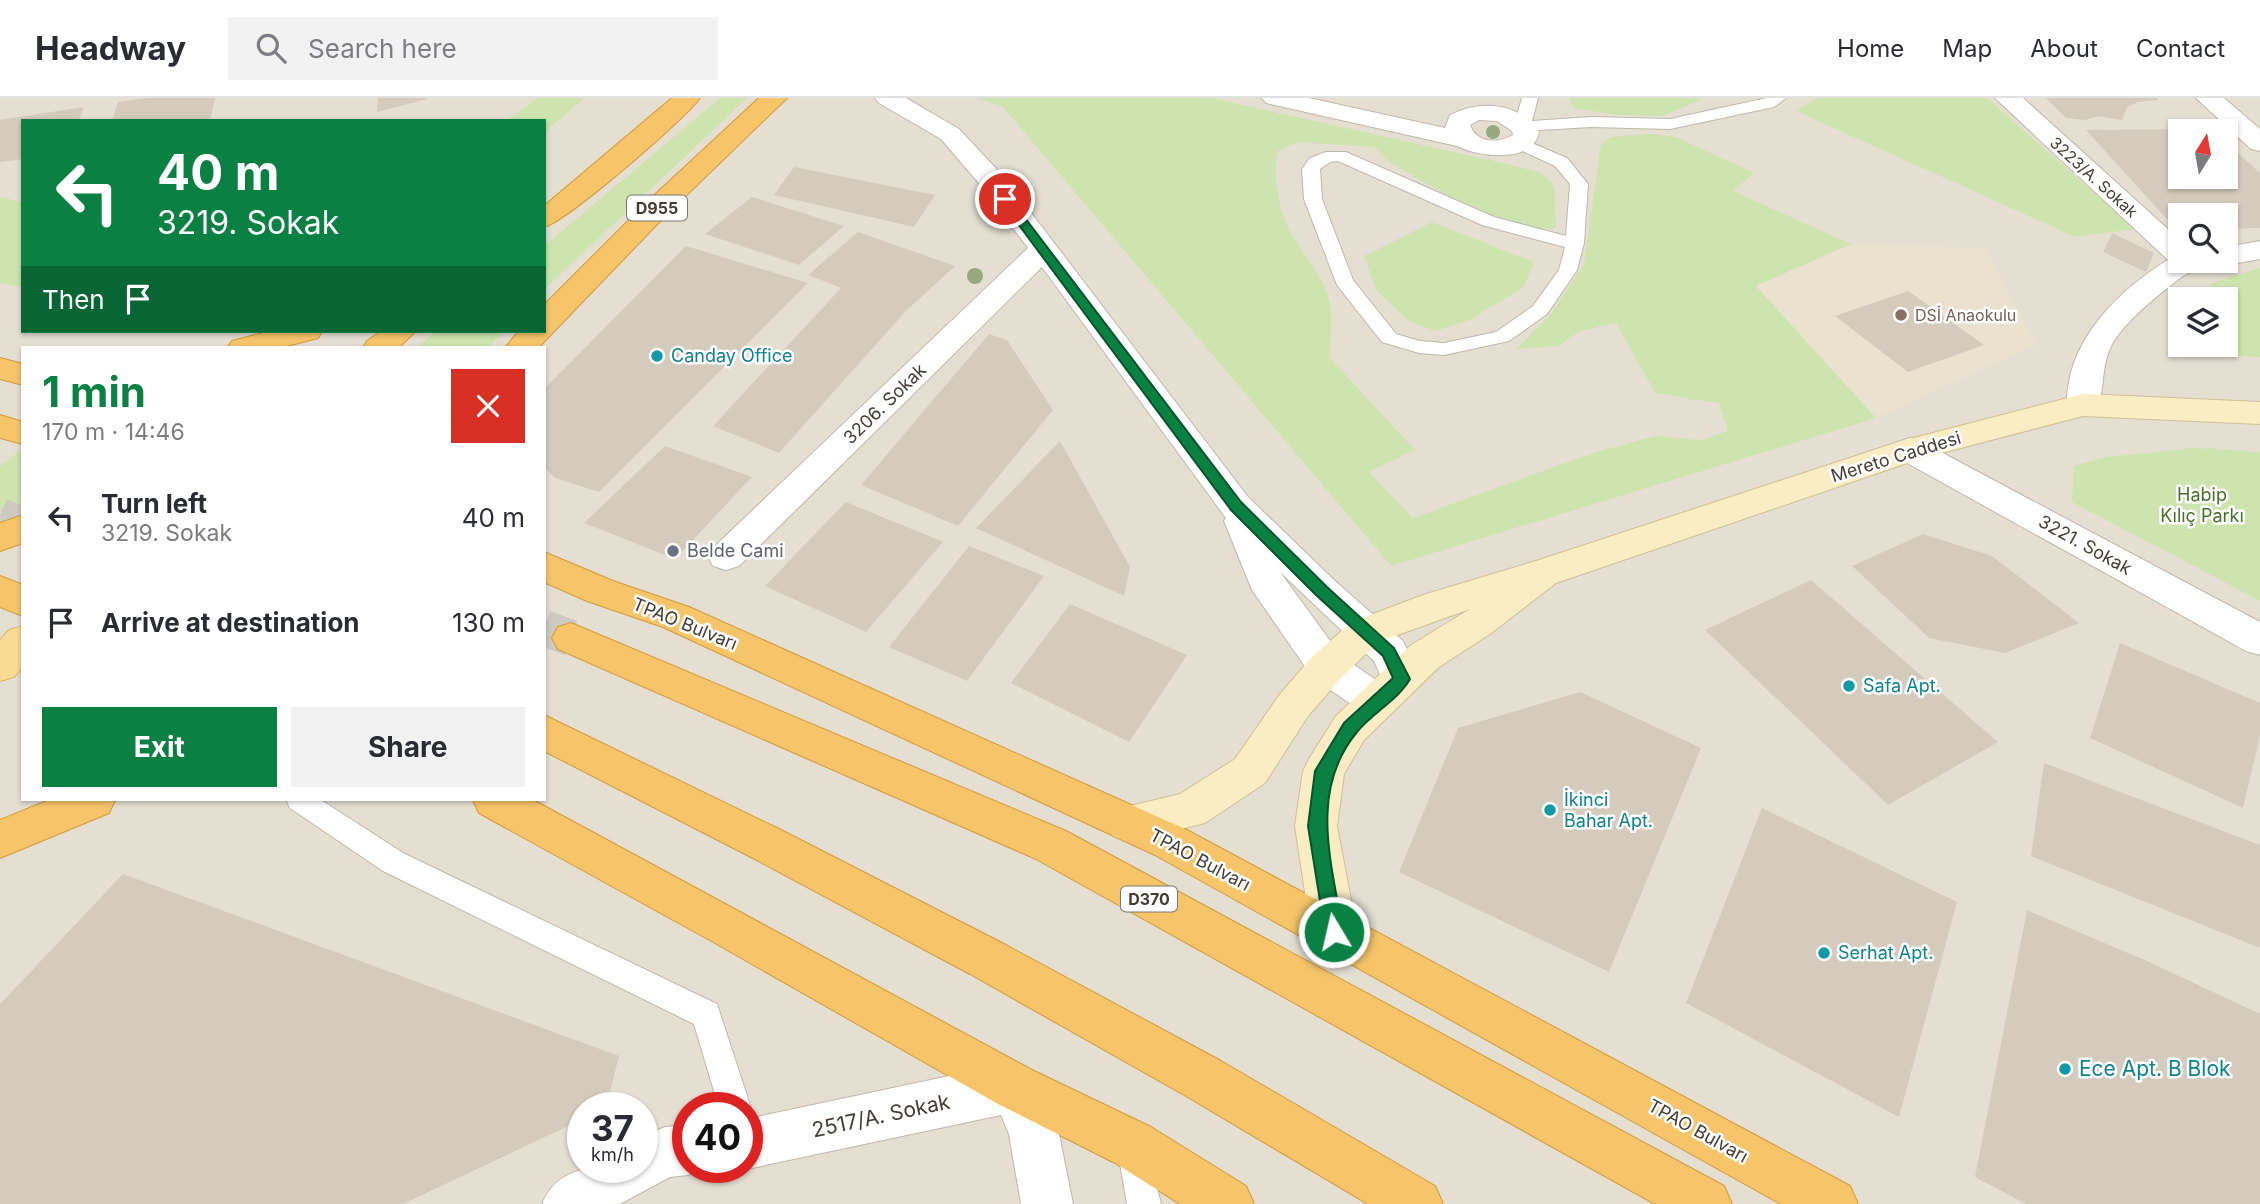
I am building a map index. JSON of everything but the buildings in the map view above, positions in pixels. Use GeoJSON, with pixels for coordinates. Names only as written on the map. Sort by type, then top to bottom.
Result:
{"type":"FeatureCollection","features":[{"type":"Feature","properties":{"kind":"highway"},"geometry":{"type":"LineString","coordinates":[[546,217],[687,98]]}},
{"type":"Feature","properties":{"kind":"highway","name":"D955"},"geometry":{"type":"LineString","coordinates":[[546,321],[657,208],[774,98]]}},
{"type":"Feature","properties":{"kind":"highway"},"geometry":{"type":"LineString","coordinates":[[251,346],[299,333]]}},
{"type":"Feature","properties":{"kind":"highway"},"geometry":{"type":"LineString","coordinates":[[381,346],[398,333]]}},
{"type":"Feature","properties":{"kind":"highway"},"geometry":{"type":"LineString","coordinates":[[522,346],[535,333]]}},
{"type":"Feature","properties":{"kind":"highway"},"geometry":{"type":"LineString","coordinates":[[0,358],[21,356]]}},
{"type":"Feature","properties":{"kind":"highway"},"geometry":{"type":"LineString","coordinates":[[0,368],[21,374]]}},
{"type":"Feature","properties":{"kind":"highway"},"geometry":{"type":"LineString","coordinates":[[0,538],[21,529]]}},
{"type":"Feature","properties":{"kind":"highway","name":"TPAO Bulvarı"},"geometry":{"type":"LineString","coordinates":[[546,567],[600,591],[676,617],[1170,842],[1832,1204]]}},
{"type":"Feature","properties":{"kind":"highway"},"geometry":{"type":"LineString","coordinates":[[546,580],[600,591]]}},
{"type":"Feature","properties":{"kind":"highway"},"geometry":{"type":"LineString","coordinates":[[0,590],[21,601]]}},
{"type":"Feature","properties":{"kind":"highway","name":"D370"},"geometry":{"type":"LineString","coordinates":[[571,638],[1051,845],[1706,1204]]}},
{"type":"Feature","properties":{"kind":"highway"},"geometry":{"type":"LineString","coordinates":[[546,733],[790,854],[1268,1113],[1417,1204]]}},
{"type":"Feature","properties":{"kind":"highway"},"geometry":{"type":"LineString","coordinates":[[1,839],[92,801]]}},
{"type":"Feature","properties":{"kind":"highway"},"geometry":{"type":"LineString","coordinates":[[496,801],[731,928],[1015,1087],[1133,1145],[1228,1204]]}},
{"type":"Feature","properties":{"kind":"main road"},"geometry":{"type":"LineString","coordinates":[[0,666],[21,644]]}},
{"type":"Feature","properties":{"kind":"main road"},"geometry":{"type":"LineString","coordinates":[[1,839],[47,801]]}},
{"type":"Feature","properties":{"kind":"street"},"geometry":{"type":"LineString","coordinates":[[888,98],[950,134],[993,182],[1236,506],[1389,652],[1390,691],[1327,667],[1265,580],[1236,506]]}},
{"type":"Feature","properties":{"kind":"street"},"geometry":{"type":"LineString","coordinates":[[1275,98],[1501,148],[1521,134],[1506,116],[1440,106]]}},
{"type":"Feature","properties":{"kind":"street","name":"3223/A. Sokak"},"geometry":{"type":"LineString","coordinates":[[2008,98],[2168,244]]}},
{"type":"Feature","properties":{"kind":"street"},"geometry":{"type":"LineString","coordinates":[[2208,98],[2260,143]]}},
{"type":"Feature","properties":{"kind":"street"},"geometry":{"type":"LineString","coordinates":[[1468,141],[1461,136],[1457,125],[1460,120],[1474,113]]}},
{"type":"Feature","properties":{"kind":"street","name":"3206. Sokak"},"geometry":{"type":"LineString","coordinates":[[726,557],[1043,250]]}},
{"type":"Feature","properties":{"kind":"street"},"geometry":{"type":"LineString","coordinates":[[2238,254],[2260,250]]}},
{"type":"Feature","properties":{"kind":"street"},"geometry":{"type":"LineString","coordinates":[[2083,405],[2084,376],[2093,349],[2102,333],[2133,302],[2172,273]]}},
{"type":"Feature","properties":{"kind":"street","name":"Mereto Caddesi"},"geometry":{"type":"LineString","coordinates":[[1128,823],[1190,810],[1250,771],[1294,705],[1327,667],[1365,632],[1436,605],[1543,573],[1910,450],[2083,405],[2260,413]]}},
{"type":"Feature","properties":{"kind":"street","name":"3221. Sokak"},"geometry":{"type":"LineString","coordinates":[[1910,450],[2260,640]]}},
{"type":"Feature","properties":{"kind":"street","name":"Mereto Caddesi"},"geometry":{"type":"LineString","coordinates":[[1334,932],[1316,826],[1324,771],[1350,727],[1425,656],[1477,624],[1543,573]]}},
{"type":"Feature","properties":{"kind":"street"},"geometry":{"type":"LineString","coordinates":[[1015,1087],[1034,1134],[1047,1204]]}},
{"type":"Feature","properties":{"kind":"street","name":"2517/A. Sokak"},"geometry":{"type":"LineString","coordinates":[[763,1141],[1015,1087]]}},
{"type":"Feature","properties":{"kind":"street"},"geometry":{"type":"LineString","coordinates":[[568,1204],[607,1183]]}},
{"type":"Feature","properties":{"kind":"lane"},"geometry":{"type":"LineString","coordinates":[[1521,134],[1530,98]]}},
{"type":"Feature","properties":{"kind":"lane"},"geometry":{"type":"LineString","coordinates":[[1521,134],[1578,122],[1670,124],[1768,104],[1778,98]]}},
{"type":"Feature","properties":{"kind":"lane"},"geometry":{"type":"LineString","coordinates":[[1561,162],[1578,122]]}},
{"type":"Feature","properties":{"kind":"lane"},"geometry":{"type":"LineString","coordinates":[[1521,134],[1561,162],[1579,184],[1575,243],[1568,270],[1540,310],[1502,337],[1444,349],[1390,338],[1344,281],[1313,200],[1311,169],[1326,156],[1340,156],[1488,221],[1538,236],[1575,243]]}},
{"type":"Feature","properties":{"kind":"lane"},"geometry":{"type":"LineString","coordinates":[[301,801],[393,862],[706,1014],[730,1092]]}},
{"type":"Feature","properties":{"kind":"lane"},"geometry":{"type":"LineString","coordinates":[[1133,1145],[1144,1204]]}},
{"type":"Feature","properties":{"kind":"shaded area"},"geometry":{"type":"Polygon","coordinates":[[[0,98],[2260,98],[2260,1204],[0,1204],[0,98]]]}},
{"type":"Feature","properties":{"kind":"shaded area","name":"DSİ Anaokulu"},"geometry":{"type":"Polygon","coordinates":[[[1851,244],[1985,248],[2036,345],[1876,418],[1756,286],[1851,244]]]}},
{"type":"Feature","properties":{"kind":"green space"},"geometry":{"type":"Polygon","coordinates":[[[538,98],[584,98],[546,131],[546,119],[509,119],[538,98]]]}},
{"type":"Feature","properties":{"kind":"green space"},"geometry":{"type":"Polygon","coordinates":[[[720,98],[747,98],[546,288],[546,244],[720,98]]]}},
{"type":"Feature","properties":{"kind":"green space"},"geometry":{"type":"Polygon","coordinates":[[[979,98],[1212,98],[1539,172],[1552,182],[1555,192],[1556,228],[1541,228],[1498,217],[1450,196],[1392,163],[1374,147],[1298,142],[1278,151],[1276,180],[1282,210],[1289,229],[1327,292],[1331,324],[1330,358],[1415,450],[1369,472],[1413,518],[1590,454],[1655,436],[1701,440],[1728,431],[1719,403],[1655,393],[1616,323],[1580,331],[1558,346],[1516,349],[1549,317],[1584,264],[1601,144],[1611,137],[1653,134],[1676,137],[1754,173],[1733,191],[1851,244],[1756,286],[1876,418],[1391,566],[1003,107],[979,98]]]}},
{"type":"Feature","properties":{"kind":"green space"},"geometry":{"type":"Polygon","coordinates":[[[1569,98],[1700,98],[1699,101],[1662,116],[1617,115],[1574,108],[1569,98]]]}},
{"type":"Feature","properties":{"kind":"green space"},"geometry":{"type":"Polygon","coordinates":[[[1817,98],[1987,98],[2135,229],[2075,237],[1796,111],[1817,98]]]}},
{"type":"Feature","properties":{"kind":"green space"},"geometry":{"type":"Polygon","coordinates":[[[0,197],[21,202],[21,288],[0,283],[0,197]]]}},
{"type":"Feature","properties":{"kind":"green space"},"geometry":{"type":"Polygon","coordinates":[[[1432,222],[1534,262],[1524,287],[1470,320],[1435,331],[1409,321],[1376,290],[1364,256],[1432,222]]]}},
{"type":"Feature","properties":{"kind":"green space"},"geometry":{"type":"Polygon","coordinates":[[[2260,268],[2260,357],[2238,356],[2238,287],[2210,287],[2214,282],[2260,268]]]}},
{"type":"Feature","properties":{"kind":"green space"},"geometry":{"type":"Polygon","coordinates":[[[434,333],[503,333],[490,346],[418,346],[434,333]]]}},
{"type":"Feature","properties":{"kind":"green space","name":"Habip Kılıç Parkı"},"geometry":{"type":"Polygon","coordinates":[[[2197,448],[2260,452],[2260,601],[2072,502],[2074,466],[2105,457],[2197,448]]]}},
{"type":"Feature","properties":{"kind":"green space"},"geometry":{"type":"Polygon","coordinates":[[[21,450],[21,508],[0,516],[0,466],[21,450]]]}},
{"type":"Feature","properties":{"kind":"tunnel"},"geometry":{"type":"LineString","coordinates":[[0,516],[21,524]]}},
{"type":"Feature","properties":{"kind":"tunnel"},"geometry":{"type":"LineString","coordinates":[[546,629],[571,638]]}},
{"type":"Feature","properties":{"kind":"place","name":"DSİ Anaokulu"},"geometry":{"type":"Point","coordinates":[1901,315]}},
{"type":"Feature","properties":{"kind":"place","name":"Canday Office"},"geometry":{"type":"Point","coordinates":[657,356]}},
{"type":"Feature","properties":{"kind":"place","name":"Belde Cami"},"geometry":{"type":"Point","coordinates":[673,551]}},
{"type":"Feature","properties":{"kind":"place","name":"Safa Apt."},"geometry":{"type":"Point","coordinates":[1849,686]}},
{"type":"Feature","properties":{"kind":"place","name":"İkinci Bahar Apt."},"geometry":{"type":"Point","coordinates":[1550,810]}},
{"type":"Feature","properties":{"kind":"place","name":"Serhat Apt."},"geometry":{"type":"Point","coordinates":[1824,953]}},
{"type":"Feature","properties":{"kind":"place","name":"Ece Apt. B Blok"},"geometry":{"type":"Point","coordinates":[2065,1069]}},
{"type":"Feature","properties":{"kind":"route"},"geometry":{"type":"LineString","coordinates":[[1005,199],[1236,506],[1322,591],[1389,652],[1401,679],[1350,727],[1324,771],[1316,826],[1334,932]]}}]}
